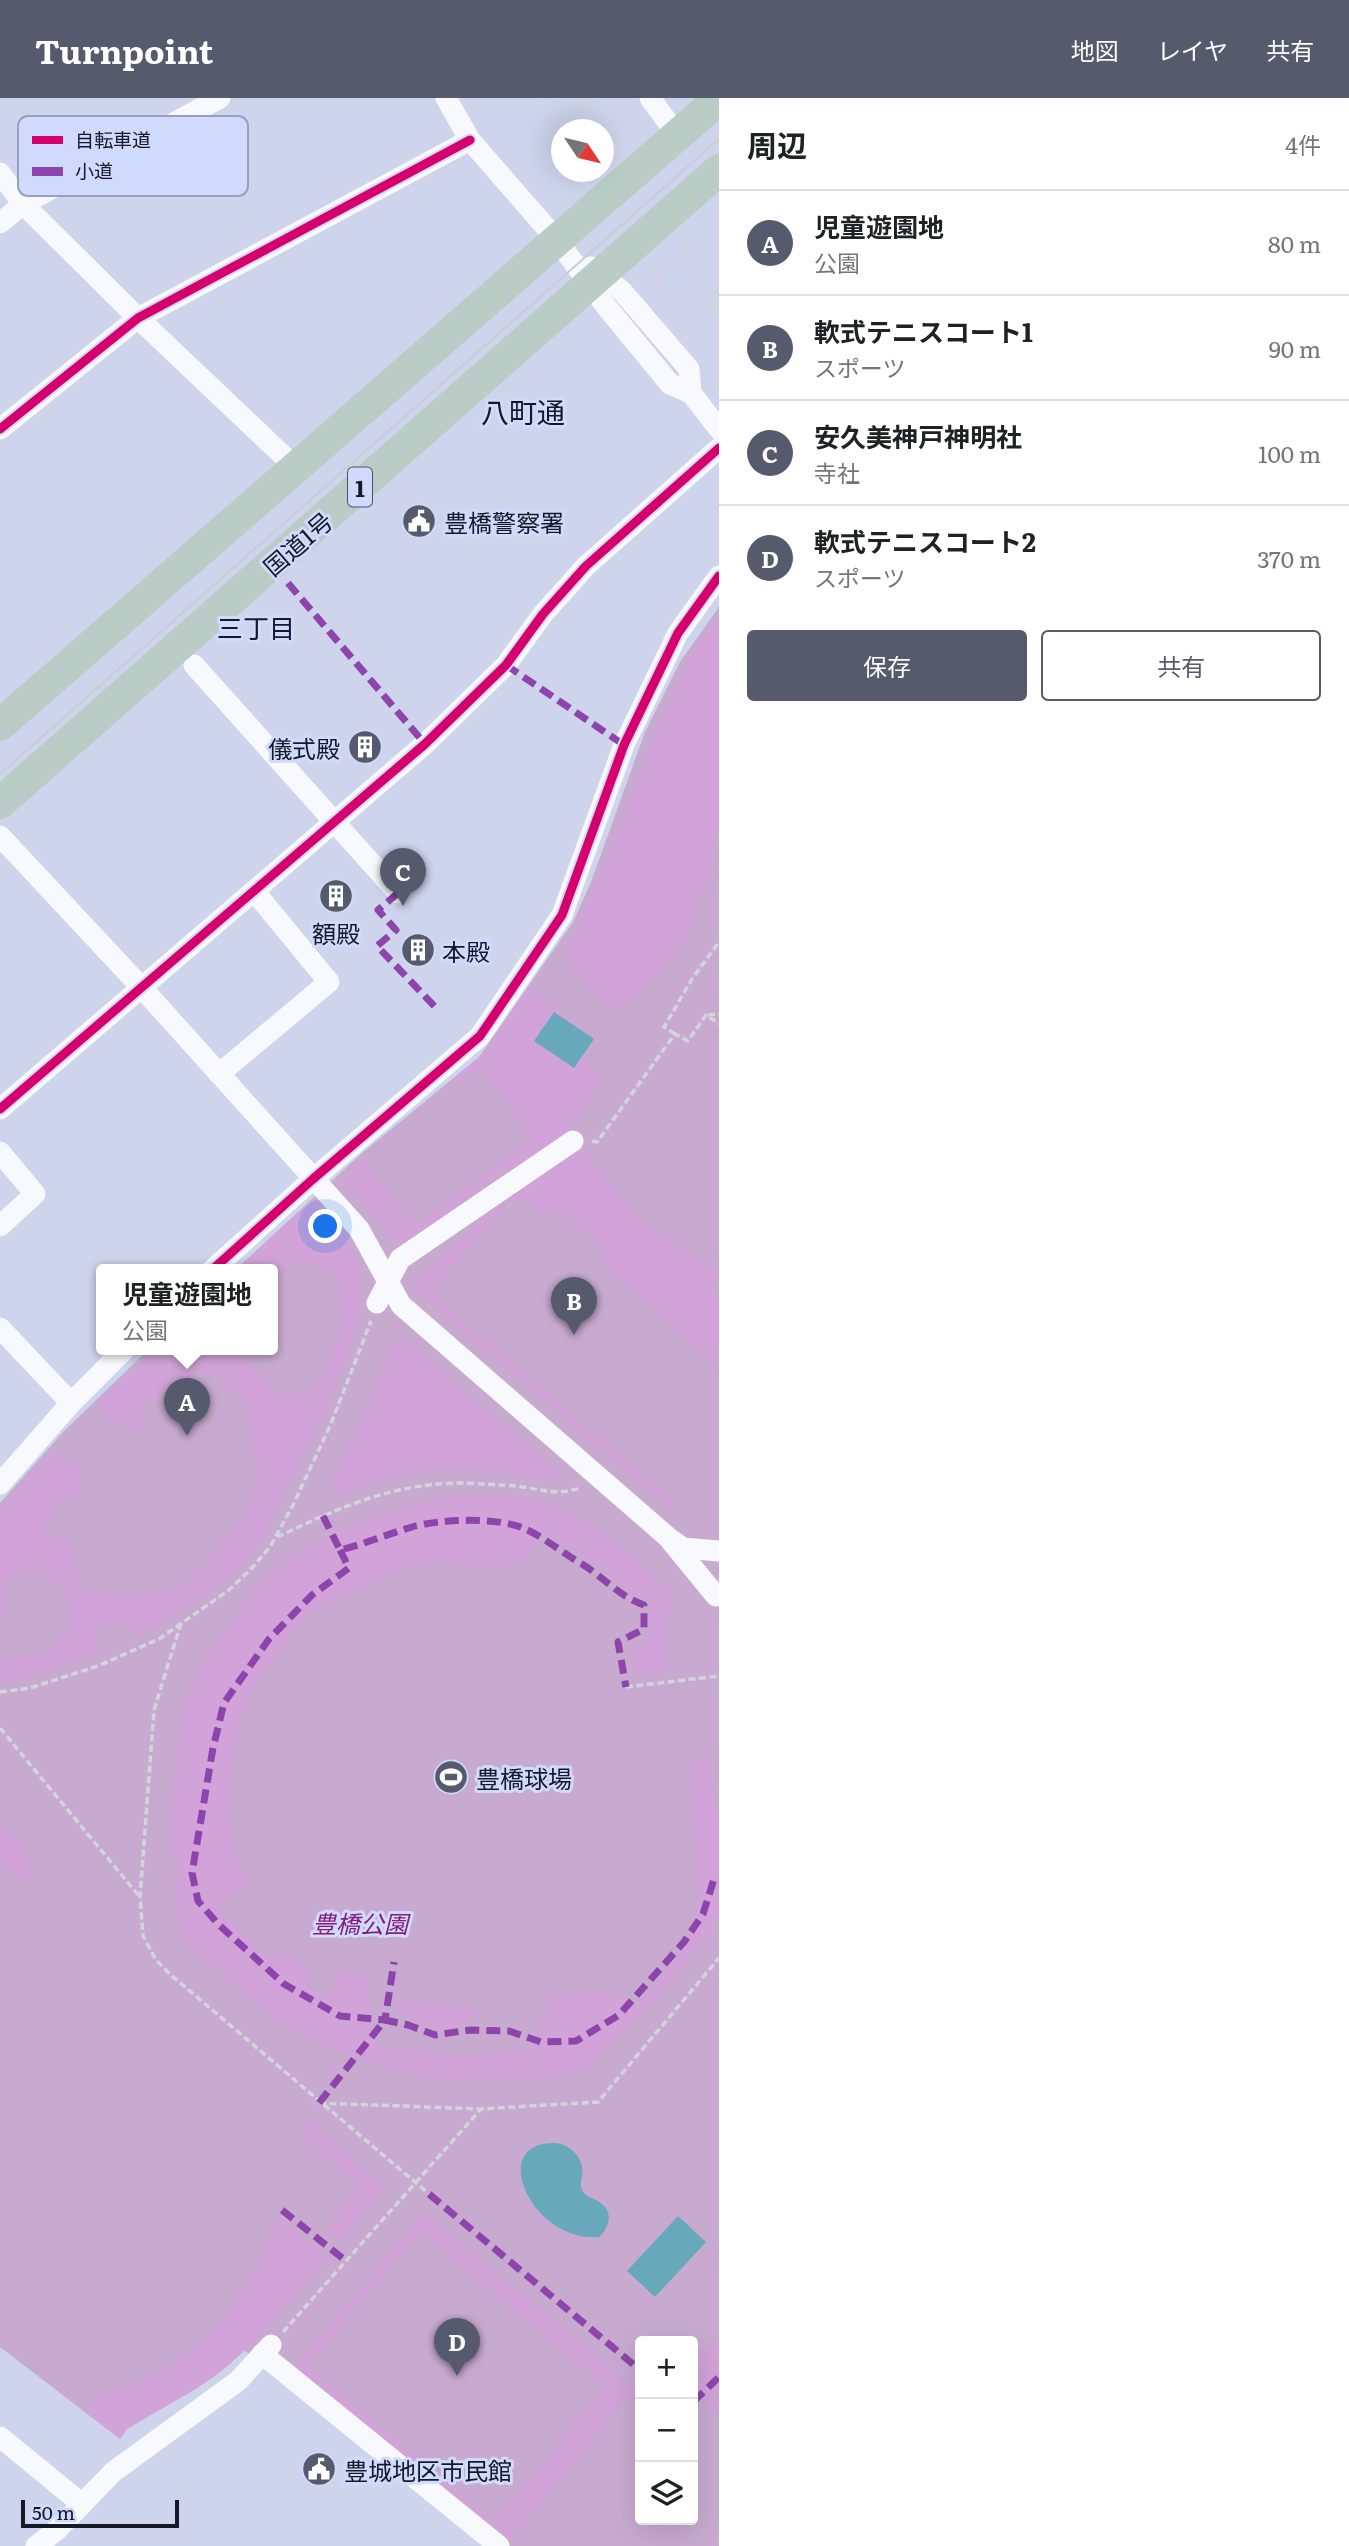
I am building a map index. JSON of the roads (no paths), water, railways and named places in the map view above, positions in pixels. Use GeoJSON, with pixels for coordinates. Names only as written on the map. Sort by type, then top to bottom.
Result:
{"type":"FeatureCollection","features":[{"type":"Feature","properties":{"kind":"highway","name":"1"},"geometry":{"type":"LineString","coordinates":[[0,725],[719,99]]}},
{"type":"Feature","properties":{"kind":"highway","name":"国道1号"},"geometry":{"type":"LineString","coordinates":[[0,803],[719,170]]}},
{"type":"Feature","properties":{"kind":"street"},"geometry":{"type":"LineString","coordinates":[[187,116],[220,98]]}},
{"type":"Feature","properties":{"kind":"street"},"geometry":{"type":"LineString","coordinates":[[446,98],[470,140],[556,240],[595,279],[622,291],[689,369],[691,393],[719,429]]}},
{"type":"Feature","properties":{"kind":"street"},"geometry":{"type":"LineString","coordinates":[[650,98],[678,136]]}},
{"type":"Feature","properties":{"kind":"street"},"geometry":{"type":"LineString","coordinates":[[0,429],[138,318],[470,140]]}},
{"type":"Feature","properties":{"kind":"street"},"geometry":{"type":"LineString","coordinates":[[0,173],[23,204],[295,467]]}},
{"type":"Feature","properties":{"kind":"street"},"geometry":{"type":"LineString","coordinates":[[0,223],[23,204],[38,196]]}},
{"type":"Feature","properties":{"kind":"street"},"geometry":{"type":"LineString","coordinates":[[0,1109],[425,744],[506,665],[543,614],[586,566],[719,447]]}},
{"type":"Feature","properties":{"kind":"street"},"geometry":{"type":"LineString","coordinates":[[219,1264],[480,1036],[562,915],[624,745],[678,633],[719,576]]}},
{"type":"Feature","properties":{"kind":"street"},"geometry":{"type":"LineString","coordinates":[[194,664],[398,893]]}},
{"type":"Feature","properties":{"kind":"street"},"geometry":{"type":"LineString","coordinates":[[0,836],[142,988],[359,1229],[401,1304],[670,1539],[683,1548],[719,1552]]}},
{"type":"Feature","properties":{"kind":"street"},"geometry":{"type":"LineString","coordinates":[[219,1074],[329,982],[254,891]]}},
{"type":"Feature","properties":{"kind":"street"},"geometry":{"type":"LineString","coordinates":[[377,1303],[400,1259],[573,1141]]}},
{"type":"Feature","properties":{"kind":"street"},"geometry":{"type":"LineString","coordinates":[[0,1152],[35,1194],[0,1226]]}},
{"type":"Feature","properties":{"kind":"street"},"geometry":{"type":"LineString","coordinates":[[0,1328],[71,1403]]}},
{"type":"Feature","properties":{"kind":"street"},"geometry":{"type":"LineString","coordinates":[[0,1484],[71,1403],[119,1355]]}},
{"type":"Feature","properties":{"kind":"street"},"geometry":{"type":"LineString","coordinates":[[670,1539],[718,1598]]}},
{"type":"Feature","properties":{"kind":"street"},"geometry":{"type":"LineString","coordinates":[[36,2546],[58,2529],[113,2472],[238,2381],[267,2349],[499,2546]]}},
{"type":"Feature","properties":{"kind":"street"},"geometry":{"type":"LineString","coordinates":[[0,2437],[82,2504]]}},
{"type":"Feature","properties":{"kind":"water"},"geometry":{"type":"Polygon","coordinates":[[[554,1012],[594,1039],[574,1068],[534,1041],[554,1012]]]}},
{"type":"Feature","properties":{"kind":"water"},"geometry":{"type":"Polygon","coordinates":[[[559,2143],[575,2153],[582,2168],[582,2191],[602,2204],[608,2212],[607,2226],[599,2237],[575,2235],[555,2225],[538,2210],[526,2192],[521,2174],[523,2159],[534,2147],[559,2143]]]}},
{"type":"Feature","properties":{"kind":"water"},"geometry":{"type":"Polygon","coordinates":[[[678,2216],[706,2242],[655,2297],[627,2271],[678,2216]]]}},
{"type":"Feature","properties":{"kind":"tram line"},"geometry":{"type":"LineString","coordinates":[[0,774],[719,139]]}},
{"type":"Feature","properties":{"kind":"place","name":"豊橋警察署"},"geometry":{"type":"Point","coordinates":[419,521]}},
{"type":"Feature","properties":{"kind":"place","name":"儀式殿"},"geometry":{"type":"Point","coordinates":[365,747]}},
{"type":"Feature","properties":{"kind":"place","name":"額殿"},"geometry":{"type":"Point","coordinates":[336,896]}},
{"type":"Feature","properties":{"kind":"place","name":"安久美神戸神明社"},"geometry":{"type":"Point","coordinates":[403,906]}},
{"type":"Feature","properties":{"kind":"place","name":"本殿"},"geometry":{"type":"Point","coordinates":[418,950]}},
{"type":"Feature","properties":{"kind":"place","name":"軟式テニスコート1"},"geometry":{"type":"Point","coordinates":[574,1335]}},
{"type":"Feature","properties":{"kind":"place","name":"児童遊園地"},"geometry":{"type":"Point","coordinates":[187,1436]}},
{"type":"Feature","properties":{"kind":"place","name":"豊橋球場"},"geometry":{"type":"Point","coordinates":[451,1777]}},
{"type":"Feature","properties":{"kind":"place","name":"軟式テニスコート2"},"geometry":{"type":"Point","coordinates":[457,2376]}},
{"type":"Feature","properties":{"kind":"place","name":"豊城地区市民館"},"geometry":{"type":"Point","coordinates":[319,2469]}},
{"type":"Feature","properties":{"kind":"district","name":"八町通"},"geometry":{"type":"Point","coordinates":[523,411]}},
{"type":"Feature","properties":{"kind":"district","name":"三丁目"},"geometry":{"type":"Point","coordinates":[256,626]}},
{"type":"Feature","properties":{"kind":"park label","name":"豊橋公園"},"geometry":{"type":"Point","coordinates":[360,1922]}}]}
